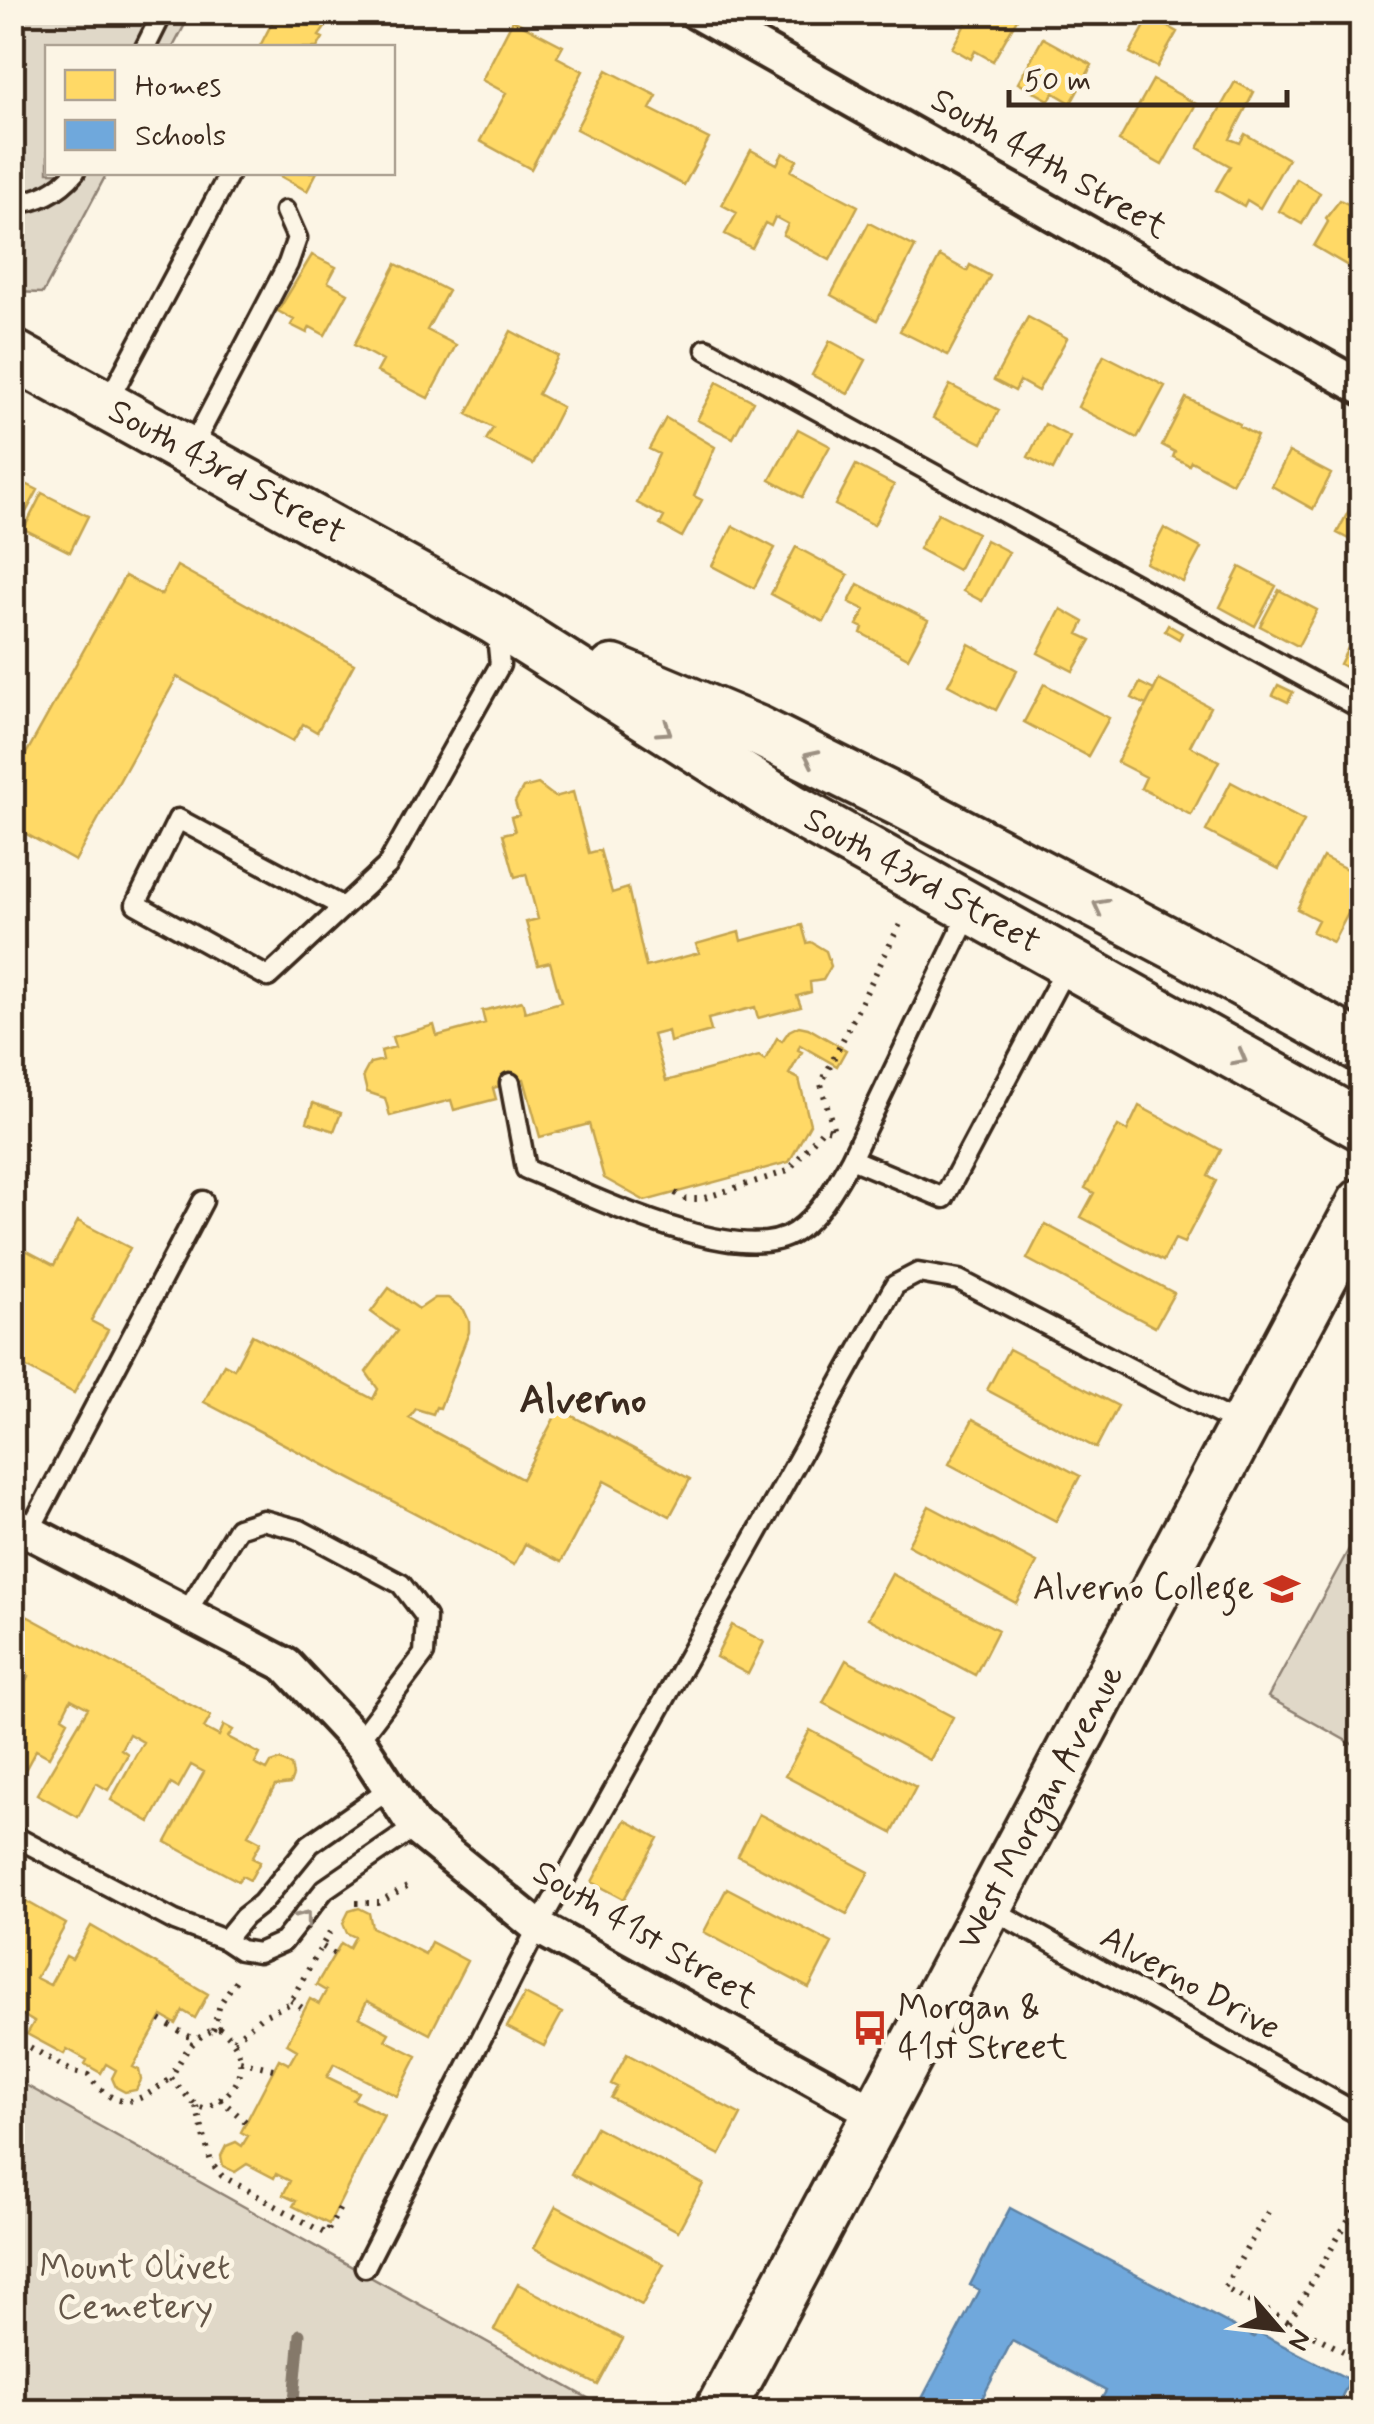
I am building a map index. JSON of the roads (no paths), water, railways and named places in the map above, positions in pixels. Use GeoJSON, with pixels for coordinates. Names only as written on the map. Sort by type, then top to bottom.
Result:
{"type":"FeatureCollection","features":[{"type":"Feature","properties":{"kind":"main road","name":"South 43rd Street"},"geometry":{"type":"LineString","coordinates":[[12,354],[495,620],[733,774],[1362,1126]]}},
{"type":"Feature","properties":{"kind":"main road","name":"South 43rd Street"},"geometry":{"type":"LineString","coordinates":[[495,620],[756,730],[903,802],[1362,1048]]}},
{"type":"Feature","properties":{"kind":"main road"},"geometry":{"type":"LineString","coordinates":[[1154,1011],[1186,951]]}},
{"type":"Feature","properties":{"kind":"main road","name":"West Morgan Avenue"},"geometry":{"type":"LineString","coordinates":[[719,2412],[1362,1203]]}},
{"type":"Feature","properties":{"kind":"street","name":"South 44th Street"},"geometry":{"type":"LineString","coordinates":[[696,12],[1362,388]]}},
{"type":"Feature","properties":{"kind":"street","name":"South 41st Street"},"geometry":{"type":"LineString","coordinates":[[21,1528],[286,1665],[358,1741],[414,1826],[538,1927],[877,2114]]}},
{"type":"Feature","properties":{"kind":"lane"},"geometry":{"type":"LineString","coordinates":[[147,45],[164,12]]}},
{"type":"Feature","properties":{"kind":"lane"},"geometry":{"type":"LineString","coordinates":[[12,202],[24,203],[63,187],[73,175]]}},
{"type":"Feature","properties":{"kind":"lane"},"geometry":{"type":"LineString","coordinates":[[106,406],[228,175]]}},
{"type":"Feature","properties":{"kind":"lane"},"geometry":{"type":"LineString","coordinates":[[190,452],[288,264],[297,238],[285,211]]}},
{"type":"Feature","properties":{"kind":"lane"},"geometry":{"type":"LineString","coordinates":[[706,348],[1362,709]]}},
{"type":"Feature","properties":{"kind":"lane"},"geometry":{"type":"LineString","coordinates":[[344,906],[178,820],[136,904],[268,976],[344,906],[386,866],[500,665],[495,620]]}},
{"type":"Feature","properties":{"kind":"lane"},"geometry":{"type":"LineString","coordinates":[[510,1083],[526,1168],[648,1219],[714,1238],[756,1245],[793,1234],[827,1200],[851,1159],[972,909]]}},
{"type":"Feature","properties":{"kind":"lane"},"geometry":{"type":"LineString","coordinates":[[851,1159],[944,1198],[1068,964]]}},
{"type":"Feature","properties":{"kind":"lane"},"geometry":{"type":"LineString","coordinates":[[21,1528],[203,1201]]}},
{"type":"Feature","properties":{"kind":"lane"},"geometry":{"type":"LineString","coordinates":[[366,2266],[538,1927],[895,1285],[918,1273],[959,1280],[1243,1426]]}},
{"type":"Feature","properties":{"kind":"lane"},"geometry":{"type":"LineString","coordinates":[[186,1613],[238,1528],[263,1520],[300,1530],[401,1584],[426,1617],[424,1654],[358,1741]]}},
{"type":"Feature","properties":{"kind":"lane"},"geometry":{"type":"LineString","coordinates":[[224,1940],[244,1916],[262,1903],[310,1844],[390,1788]]}},
{"type":"Feature","properties":{"kind":"lane"},"geometry":{"type":"LineString","coordinates":[[12,1835],[176,1921],[240,1950],[258,1953],[283,1942],[325,1889],[414,1826]]}},
{"type":"Feature","properties":{"kind":"lane","name":"Alverno Drive"},"geometry":{"type":"LineString","coordinates":[[987,1907],[1362,2116]]}},
{"type":"Feature","properties":{"kind":"waterway"},"geometry":{"type":"LineString","coordinates":[[293,2412],[300,2334]]}},
{"type":"Feature","properties":{"kind":"place","name":"Alverno College"},"geometry":{"type":"Point","coordinates":[1282,1589]}},
{"type":"Feature","properties":{"kind":"place","name":"Morgan & 41st Street"},"geometry":{"type":"Point","coordinates":[870,2028]}},
{"type":"Feature","properties":{"kind":"district","name":"Alverno"},"geometry":{"type":"Point","coordinates":[583,1401]}},
{"type":"Feature","properties":{"kind":"park label","name":"Mount Olivet Cemetery"},"geometry":{"type":"Point","coordinates":[135,2288]}}]}
